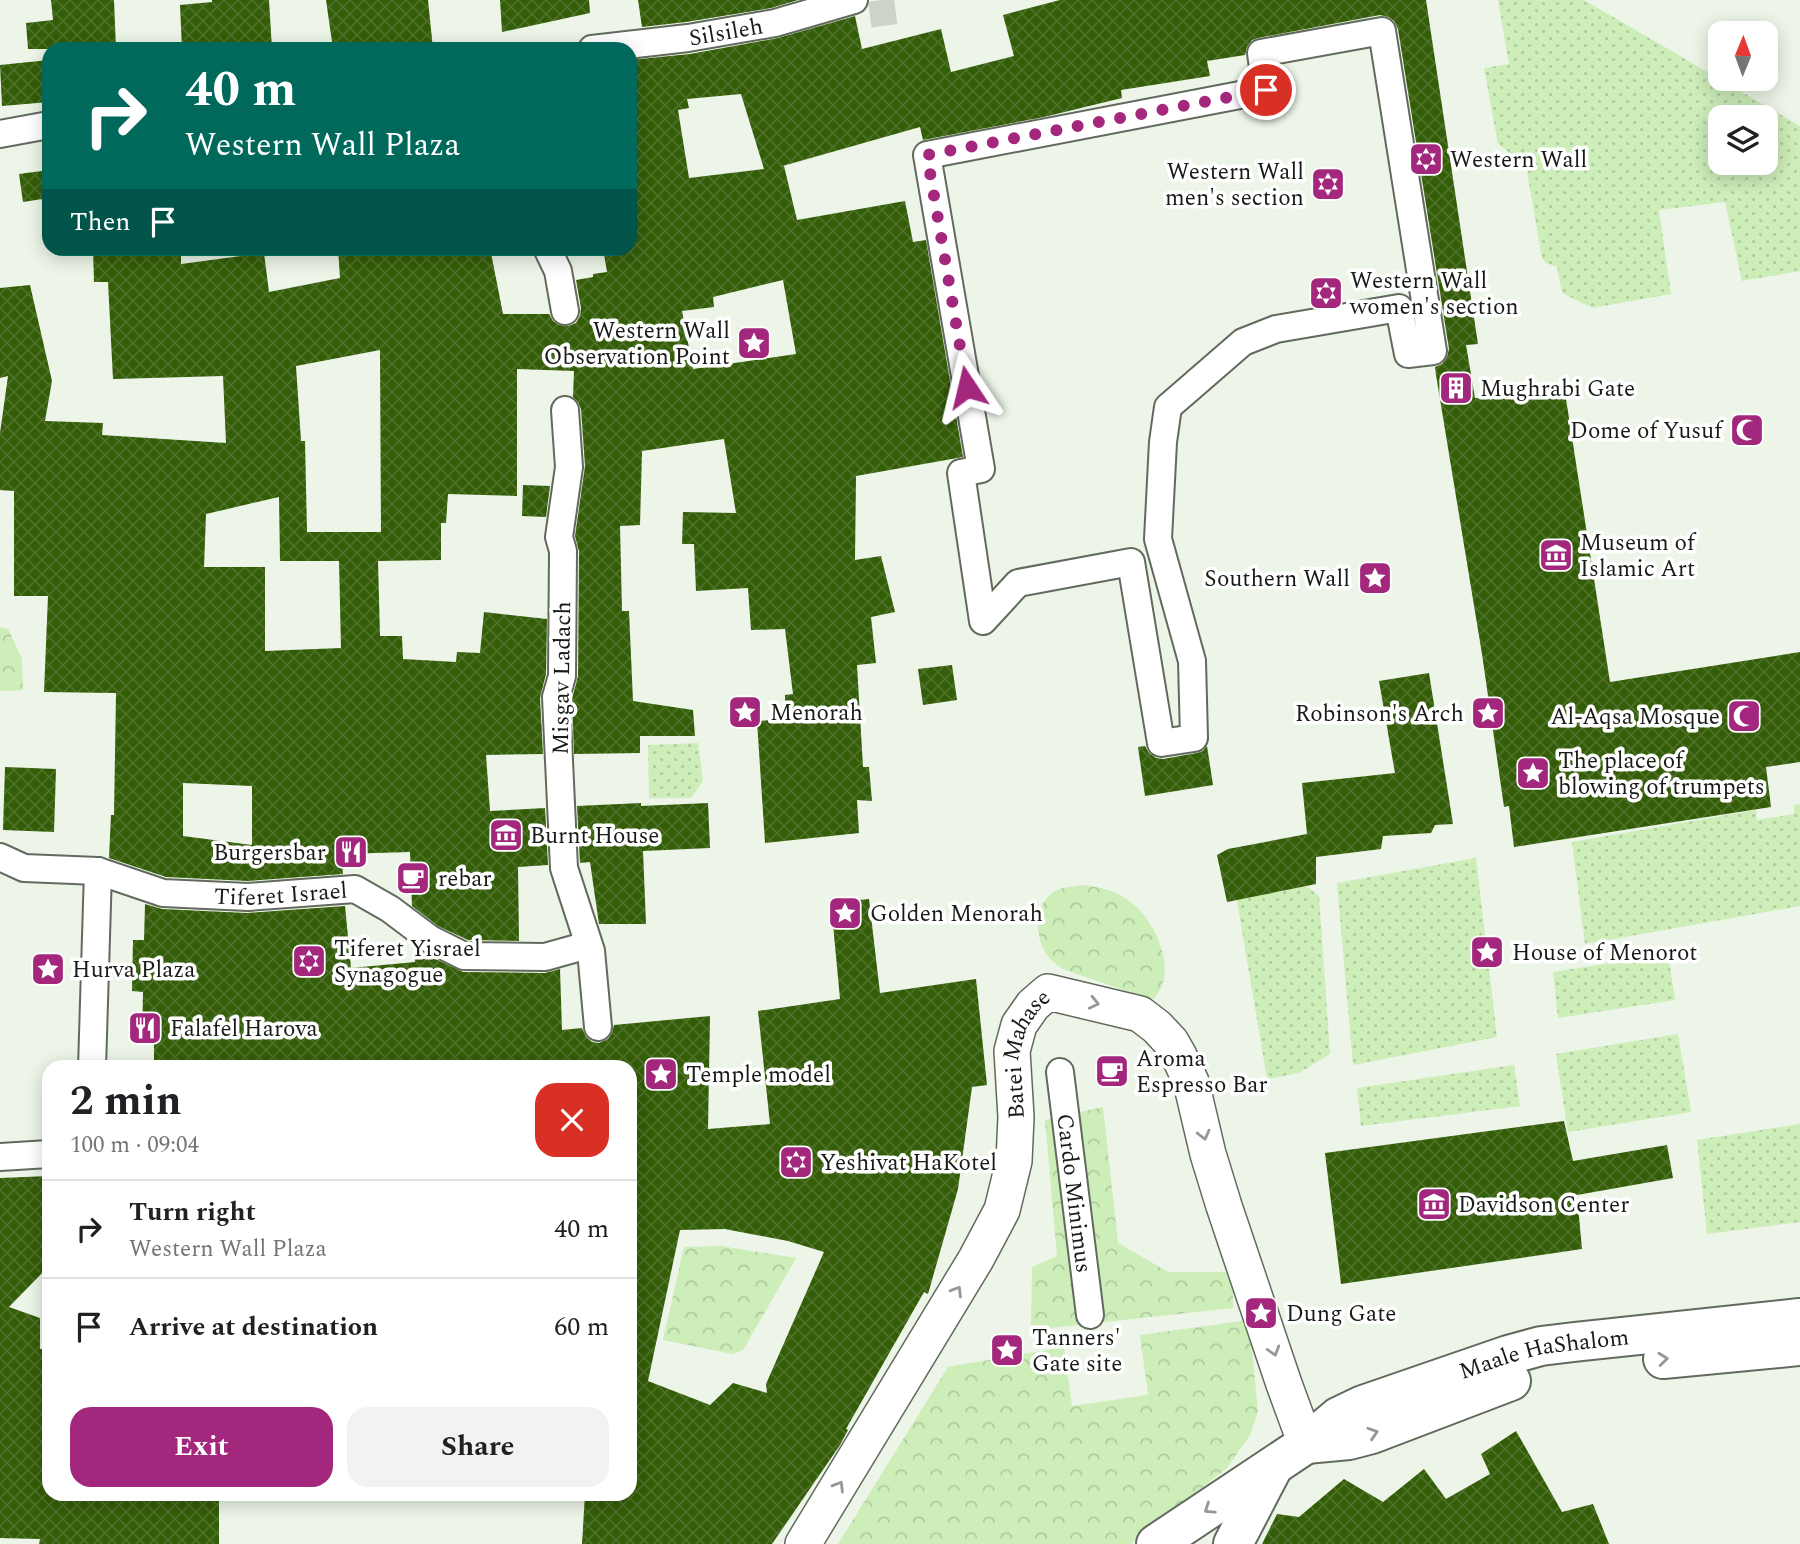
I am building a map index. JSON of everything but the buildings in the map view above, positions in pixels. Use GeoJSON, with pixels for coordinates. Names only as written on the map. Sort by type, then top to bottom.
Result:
{"type":"FeatureCollection","features":[{"type":"Feature","properties":{"kind":"street","name":"Silsileh"},"geometry":{"type":"LineString","coordinates":[[637,43],[775,23],[854,0]]}},
{"type":"Feature","properties":{"kind":"street"},"geometry":{"type":"LineString","coordinates":[[1382,32],[1433,351],[1408,354],[1399,308],[1276,329],[1243,341],[1168,407],[1163,442],[1158,539],[1192,661],[1194,738],[1161,743],[1131,562],[1018,583],[984,621],[961,473],[981,469],[927,155],[1266,90],[1261,53],[1382,32]]}},
{"type":"Feature","properties":{"kind":"street"},"geometry":{"type":"LineString","coordinates":[[0,134],[42,126]]}},
{"type":"Feature","properties":{"kind":"street"},"geometry":{"type":"LineString","coordinates":[[551,256],[558,271],[565,312]]}},
{"type":"Feature","properties":{"kind":"street","name":"Misgav Ladach"},"geometry":{"type":"LineString","coordinates":[[565,410],[569,467],[559,537],[563,551],[562,676],[556,697],[564,868],[591,951],[598,1027]]}},
{"type":"Feature","properties":{"kind":"street","name":"Tiferet Israel"},"geometry":{"type":"LineString","coordinates":[[0,857],[24,868],[98,871],[163,893],[248,897],[355,888],[390,909],[430,939],[464,957],[545,957],[588,945]]}},
{"type":"Feature","properties":{"kind":"street"},"geometry":{"type":"LineString","coordinates":[[93,1060],[98,871]]}},
{"type":"Feature","properties":{"kind":"street","name":"Batei Mahase"},"geometry":{"type":"LineString","coordinates":[[803,1544],[976,1258],[1002,1210],[1014,1161],[1016,1117],[1012,1051],[1019,1025],[1033,1004],[1048,992],[1140,1014],[1171,1042],[1179,1056],[1191,1082],[1224,1206],[1284,1384],[1291,1454]]}},
{"type":"Feature","properties":{"kind":"street","name":"Cardo Minimus"},"geometry":{"type":"LineString","coordinates":[[1060,1072],[1090,1315]]}},
{"type":"Feature","properties":{"kind":"street"},"geometry":{"type":"LineString","coordinates":[[0,1157],[42,1154]]}},
{"type":"Feature","properties":{"kind":"street","name":"Maale HaShalom"},"geometry":{"type":"LineString","coordinates":[[1156,1544],[1291,1454],[1338,1418],[1363,1405],[1530,1349],[1800,1318]]}},
{"type":"Feature","properties":{"kind":"street","name":"Maale HaShalom"},"geometry":{"type":"LineString","coordinates":[[1291,1454],[1372,1434],[1526,1376],[1563,1369],[1800,1346]]}},
{"type":"Feature","properties":{"kind":"street"},"geometry":{"type":"LineString","coordinates":[[1233,1544],[1291,1454]]}},
{"type":"Feature","properties":{"kind":"green space"},"geometry":{"type":"Polygon","coordinates":[[[1498,0],[1584,0],[1708,72],[1708,91],[1740,91],[1764,105],[1708,105],[1708,175],[1778,175],[1778,113],[1800,126],[1800,271],[1742,281],[1725,202],[1659,210],[1671,294],[1592,308],[1562,293],[1557,267],[1546,263],[1542,258],[1526,165],[1498,144],[1484,68],[1509,64],[1498,0]]]}},
{"type":"Feature","properties":{"kind":"green space"},"geometry":{"type":"Polygon","coordinates":[[[0,627],[8,629],[22,659],[23,690],[0,691],[0,627]]]}},
{"type":"Feature","properties":{"kind":"green space"},"geometry":{"type":"Polygon","coordinates":[[[698,743],[703,781],[691,798],[649,798],[648,745],[698,743]]]}},
{"type":"Feature","properties":{"kind":"green space"},"geometry":{"type":"Polygon","coordinates":[[[1800,804],[1800,906],[1585,944],[1572,842],[1756,810],[1757,820],[1794,814],[1794,805],[1800,804]]]}},
{"type":"Feature","properties":{"kind":"green space"},"geometry":{"type":"Polygon","coordinates":[[[1476,858],[1497,1037],[1353,1065],[1337,883],[1476,858]]]}},
{"type":"Feature","properties":{"kind":"green space"},"geometry":{"type":"Polygon","coordinates":[[[1230,859],[1309,888],[1319,896],[1330,1054],[1299,1073],[1267,1079],[1230,859]]]}},
{"type":"Feature","properties":{"kind":"green space"},"geometry":{"type":"Polygon","coordinates":[[[1082,885],[1106,890],[1128,900],[1138,908],[1155,933],[1161,947],[1164,976],[1160,989],[1152,1000],[1063,969],[1050,959],[1045,951],[1038,923],[1042,905],[1055,891],[1082,885]]]}},
{"type":"Feature","properties":{"kind":"green space"},"geometry":{"type":"Polygon","coordinates":[[[1668,954],[1675,1000],[1558,1018],[1553,972],[1668,954]]]}},
{"type":"Feature","properties":{"kind":"green space"},"geometry":{"type":"Polygon","coordinates":[[[1678,1034],[1691,1112],[1568,1132],[1556,1054],[1678,1034]]]}},
{"type":"Feature","properties":{"kind":"green space"},"geometry":{"type":"Polygon","coordinates":[[[1514,1065],[1520,1106],[1361,1126],[1357,1088],[1514,1065]]]}},
{"type":"Feature","properties":{"kind":"green space"},"geometry":{"type":"Polygon","coordinates":[[[1103,1107],[1118,1243],[1168,1272],[1233,1272],[1233,1308],[1031,1330],[1032,1267],[1057,1256],[1045,1120],[1103,1107]]]}},
{"type":"Feature","properties":{"kind":"green space"},"geometry":{"type":"Polygon","coordinates":[[[1800,1124],[1800,1222],[1707,1234],[1697,1140],[1800,1124]]]}},
{"type":"Feature","properties":{"kind":"green space"},"geometry":{"type":"Polygon","coordinates":[[[721,1246],[796,1258],[743,1350],[732,1354],[663,1340],[684,1247],[721,1246]]]}},
{"type":"Feature","properties":{"kind":"green space"},"geometry":{"type":"Polygon","coordinates":[[[1249,1320],[1258,1411],[1250,1435],[1227,1468],[1131,1544],[838,1544],[948,1367],[1064,1347],[1072,1406],[1148,1395],[1140,1335],[1249,1320]]]}},
{"type":"Feature","properties":{"kind":"tunnel"},"geometry":{"type":"LineString","coordinates":[[881,0],[885,30]]}},
{"type":"Feature","properties":{"kind":"place","name":"Western Wall"},"geometry":{"type":"Point","coordinates":[1426,159]}},
{"type":"Feature","properties":{"kind":"place","name":"Western Wall men's section"},"geometry":{"type":"Point","coordinates":[1328,184]}},
{"type":"Feature","properties":{"kind":"place","name":"Western Wall women's section"},"geometry":{"type":"Point","coordinates":[1326,293]}},
{"type":"Feature","properties":{"kind":"place","name":"Western Wall Observation Point"},"geometry":{"type":"Point","coordinates":[754,343]}},
{"type":"Feature","properties":{"kind":"place","name":"Mughrabi Gate"},"geometry":{"type":"Point","coordinates":[1456,388]}},
{"type":"Feature","properties":{"kind":"place","name":"Dome of Yusuf"},"geometry":{"type":"Point","coordinates":[1747,430]}},
{"type":"Feature","properties":{"kind":"place","name":"Museum of Islamic Art"},"geometry":{"type":"Point","coordinates":[1556,555]}},
{"type":"Feature","properties":{"kind":"place","name":"Southern Wall"},"geometry":{"type":"Point","coordinates":[1375,578]}},
{"type":"Feature","properties":{"kind":"place","name":"Menorah"},"geometry":{"type":"Point","coordinates":[745,712]}},
{"type":"Feature","properties":{"kind":"place","name":"Robinson's Arch"},"geometry":{"type":"Point","coordinates":[1488,713]}},
{"type":"Feature","properties":{"kind":"place","name":"Al-Aqsa Mosque"},"geometry":{"type":"Point","coordinates":[1744,716]}},
{"type":"Feature","properties":{"kind":"place","name":"The place of blowing of trumpets"},"geometry":{"type":"Point","coordinates":[1533,773]}},
{"type":"Feature","properties":{"kind":"place","name":"Burnt House"},"geometry":{"type":"Point","coordinates":[506,835]}},
{"type":"Feature","properties":{"kind":"place","name":"Burgersbar"},"geometry":{"type":"Point","coordinates":[351,852]}},
{"type":"Feature","properties":{"kind":"place","name":"rebar"},"geometry":{"type":"Point","coordinates":[413,878]}},
{"type":"Feature","properties":{"kind":"place","name":"Golden Menorah"},"geometry":{"type":"Point","coordinates":[845,913]}},
{"type":"Feature","properties":{"kind":"place","name":"House of Menorot"},"geometry":{"type":"Point","coordinates":[1487,952]}},
{"type":"Feature","properties":{"kind":"place","name":"Tiferet Yisrael Synagogue"},"geometry":{"type":"Point","coordinates":[309,961]}},
{"type":"Feature","properties":{"kind":"place","name":"Hurva Plaza"},"geometry":{"type":"Point","coordinates":[48,969]}},
{"type":"Feature","properties":{"kind":"place","name":"Falafel Harova"},"geometry":{"type":"Point","coordinates":[145,1028]}},
{"type":"Feature","properties":{"kind":"place","name":"Aroma Espresso Bar"},"geometry":{"type":"Point","coordinates":[1112,1071]}},
{"type":"Feature","properties":{"kind":"place","name":"Temple model"},"geometry":{"type":"Point","coordinates":[661,1074]}},
{"type":"Feature","properties":{"kind":"place","name":"Yeshivat HaKotel"},"geometry":{"type":"Point","coordinates":[796,1162]}},
{"type":"Feature","properties":{"kind":"place","name":"Davidson Center"},"geometry":{"type":"Point","coordinates":[1434,1204]}},
{"type":"Feature","properties":{"kind":"place","name":"Dung Gate"},"geometry":{"type":"Point","coordinates":[1261,1313]}},
{"type":"Feature","properties":{"kind":"place","name":"Tanners' Gate site"},"geometry":{"type":"Point","coordinates":[1007,1350]}},
{"type":"Feature","properties":{"kind":"route"},"geometry":{"type":"LineString","coordinates":[[967,387],[927,155],[1266,90]]}}]}
